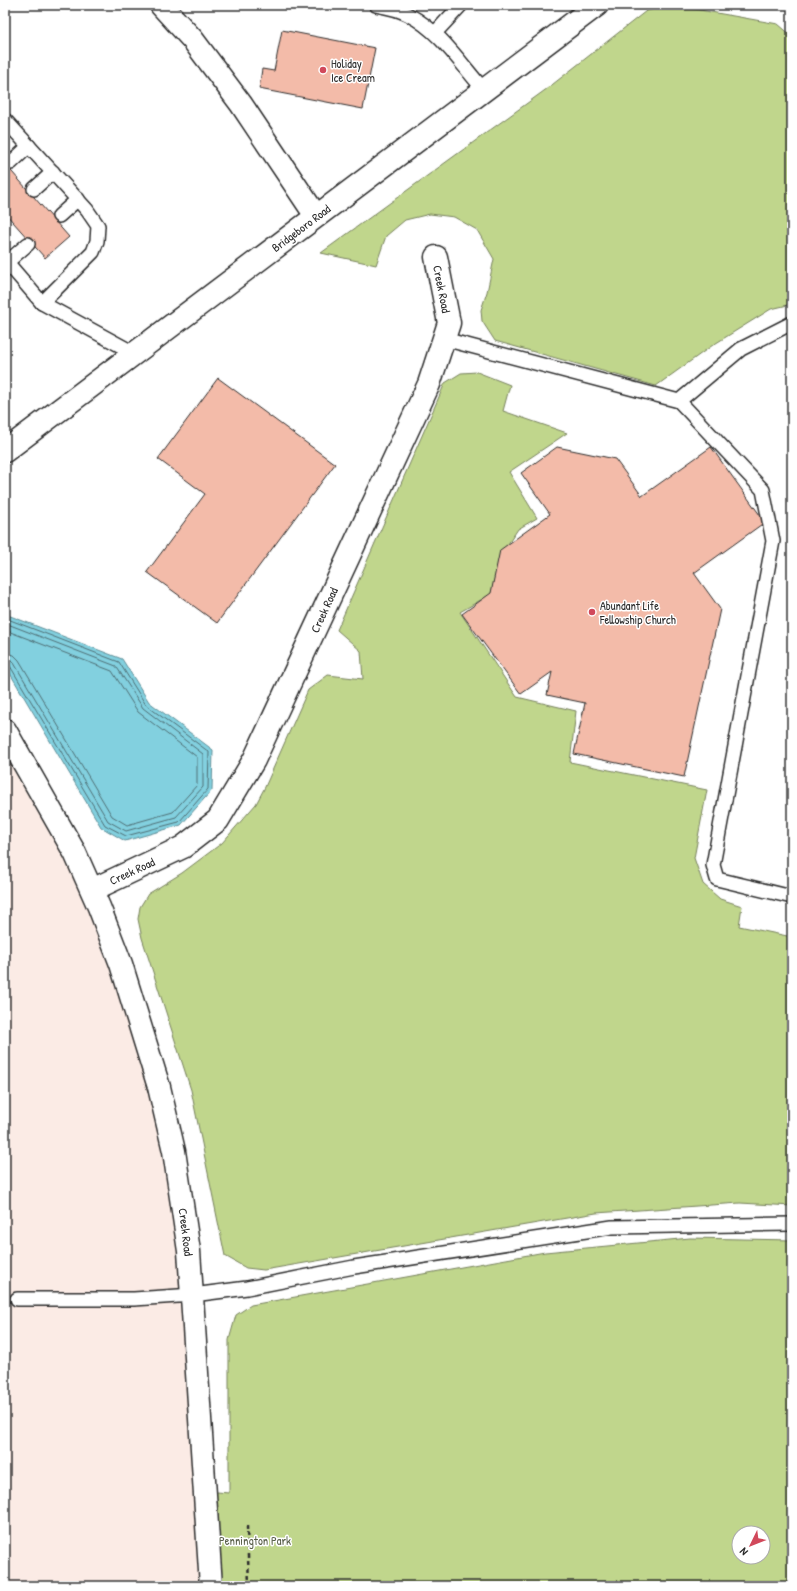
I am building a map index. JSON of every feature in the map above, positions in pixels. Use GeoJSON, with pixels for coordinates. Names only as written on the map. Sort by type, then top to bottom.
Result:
{"type":"FeatureCollection","features":[{"type":"Feature","properties":{"kind":"main road"},"geometry":{"type":"LineString","coordinates":[[161,5],[193,40],[237,98],[316,216]]}},
{"type":"Feature","properties":{"kind":"main road","name":"Bridgeboro Road"},"geometry":{"type":"LineString","coordinates":[[5,451],[597,5]]}},
{"type":"Feature","properties":{"kind":"main road","name":"Creek Road"},"geometry":{"type":"LineString","coordinates":[[92,890],[183,847],[218,820],[258,753],[429,384],[449,323],[436,257]]}},
{"type":"Feature","properties":{"kind":"main road","name":"Creek Road"},"geometry":{"type":"LineString","coordinates":[[5,730],[75,854],[92,890],[121,964],[160,1087],[181,1190],[189,1251],[211,1586]]}},
{"type":"Feature","properties":{"kind":"lane"},"geometry":{"type":"LineString","coordinates":[[376,5],[393,8],[410,15],[435,33],[484,90]]}},
{"type":"Feature","properties":{"kind":"lane"},"geometry":{"type":"LineString","coordinates":[[435,33],[461,5]]}},
{"type":"Feature","properties":{"kind":"lane"},"geometry":{"type":"LineString","coordinates":[[5,121],[78,199],[98,226],[97,241],[93,252],[42,303]]}},
{"type":"Feature","properties":{"kind":"lane"},"geometry":{"type":"LineString","coordinates":[[11,163],[29,146]]}},
{"type":"Feature","properties":{"kind":"lane"},"geometry":{"type":"LineString","coordinates":[[34,189],[53,172]]}},
{"type":"Feature","properties":{"kind":"lane"},"geometry":{"type":"LineString","coordinates":[[59,216],[78,199]]}},
{"type":"Feature","properties":{"kind":"lane"},"geometry":{"type":"LineString","coordinates":[[28,244],[6,262],[42,303],[134,354]]}},
{"type":"Feature","properties":{"kind":"lane"},"geometry":{"type":"LineString","coordinates":[[679,401],[741,349],[792,323]]}},
{"type":"Feature","properties":{"kind":"lane"},"geometry":{"type":"LineString","coordinates":[[444,339],[679,401],[762,490],[773,541],[713,865],[717,879],[792,898]]}},
{"type":"Feature","properties":{"kind":"lane"},"geometry":{"type":"LineString","coordinates":[[17,1299],[134,1299],[193,1295],[247,1288],[354,1267],[612,1227],[792,1224]]}},
{"type":"Feature","properties":{"kind":"path"},"geometry":{"type":"LineString","coordinates":[[247,1526],[249,1586]]}},
{"type":"Feature","properties":{"kind":"shaded area"},"geometry":{"type":"Polygon","coordinates":[[[5,734],[121,964],[181,1190],[210,1586],[5,1586],[5,734]]]}},
{"type":"Feature","properties":{"kind":"green space"},"geometry":{"type":"Polygon","coordinates":[[[672,5],[778,24],[792,36],[792,304],[771,309],[713,345],[656,386],[495,341],[482,321],[481,310],[487,292],[494,259],[477,230],[454,217],[430,214],[405,220],[386,236],[376,265],[321,253],[548,88],[646,11],[672,5]]]}},
{"type":"Feature","properties":{"kind":"green space"},"geometry":{"type":"Polygon","coordinates":[[[477,372],[510,385],[503,411],[567,433],[509,472],[537,518],[518,529],[500,556],[491,594],[460,612],[517,697],[576,711],[570,762],[707,790],[694,858],[703,884],[720,899],[742,906],[739,926],[792,937],[792,1206],[740,1203],[596,1213],[264,1270],[246,1268],[225,1256],[191,1090],[142,938],[138,919],[140,907],[148,894],[182,873],[222,843],[256,804],[308,690],[328,675],[363,679],[361,651],[337,630],[445,383],[461,373],[477,372]]]}},
{"type":"Feature","properties":{"kind":"green space","name":"Pennington Park"},"geometry":{"type":"Polygon","coordinates":[[[690,1238],[792,1240],[792,1586],[211,1586],[205,1491],[229,1493],[229,1340],[236,1315],[251,1305],[545,1252],[690,1238]]]}},
{"type":"Feature","properties":{"kind":"water"},"geometry":{"type":"Polygon","coordinates":[[[5,614],[122,659],[149,702],[213,750],[212,790],[181,825],[125,841],[101,827],[5,665],[5,614]]]}},
{"type":"Feature","properties":{"kind":"building","name":"Holiday Ice Cream"},"geometry":{"type":"Polygon","coordinates":[[[282,30],[375,48],[363,109],[259,89],[262,69],[274,71],[282,30]]]}},
{"type":"Feature","properties":{"kind":"building"},"geometry":{"type":"Polygon","coordinates":[[[5,164],[69,237],[45,258],[5,213],[5,164]]]}},
{"type":"Feature","properties":{"kind":"building"},"geometry":{"type":"Polygon","coordinates":[[[218,378],[335,464],[217,623],[147,572],[205,494],[158,459],[218,378]]]}},
{"type":"Feature","properties":{"kind":"building","name":"Abundant Life Fellowship Church"},"geometry":{"type":"Polygon","coordinates":[[[557,447],[615,459],[642,496],[711,447],[765,522],[694,573],[720,609],[684,777],[574,754],[585,703],[547,695],[552,672],[521,694],[462,614],[491,593],[500,550],[550,514],[521,473],[557,447]]]}},
{"type":"Feature","properties":{"kind":"place","name":"Holiday Ice Cream"},"geometry":{"type":"Point","coordinates":[323,70]}},
{"type":"Feature","properties":{"kind":"place","name":"Abundant Life Fellowship Church"},"geometry":{"type":"Point","coordinates":[592,612]}}]}
